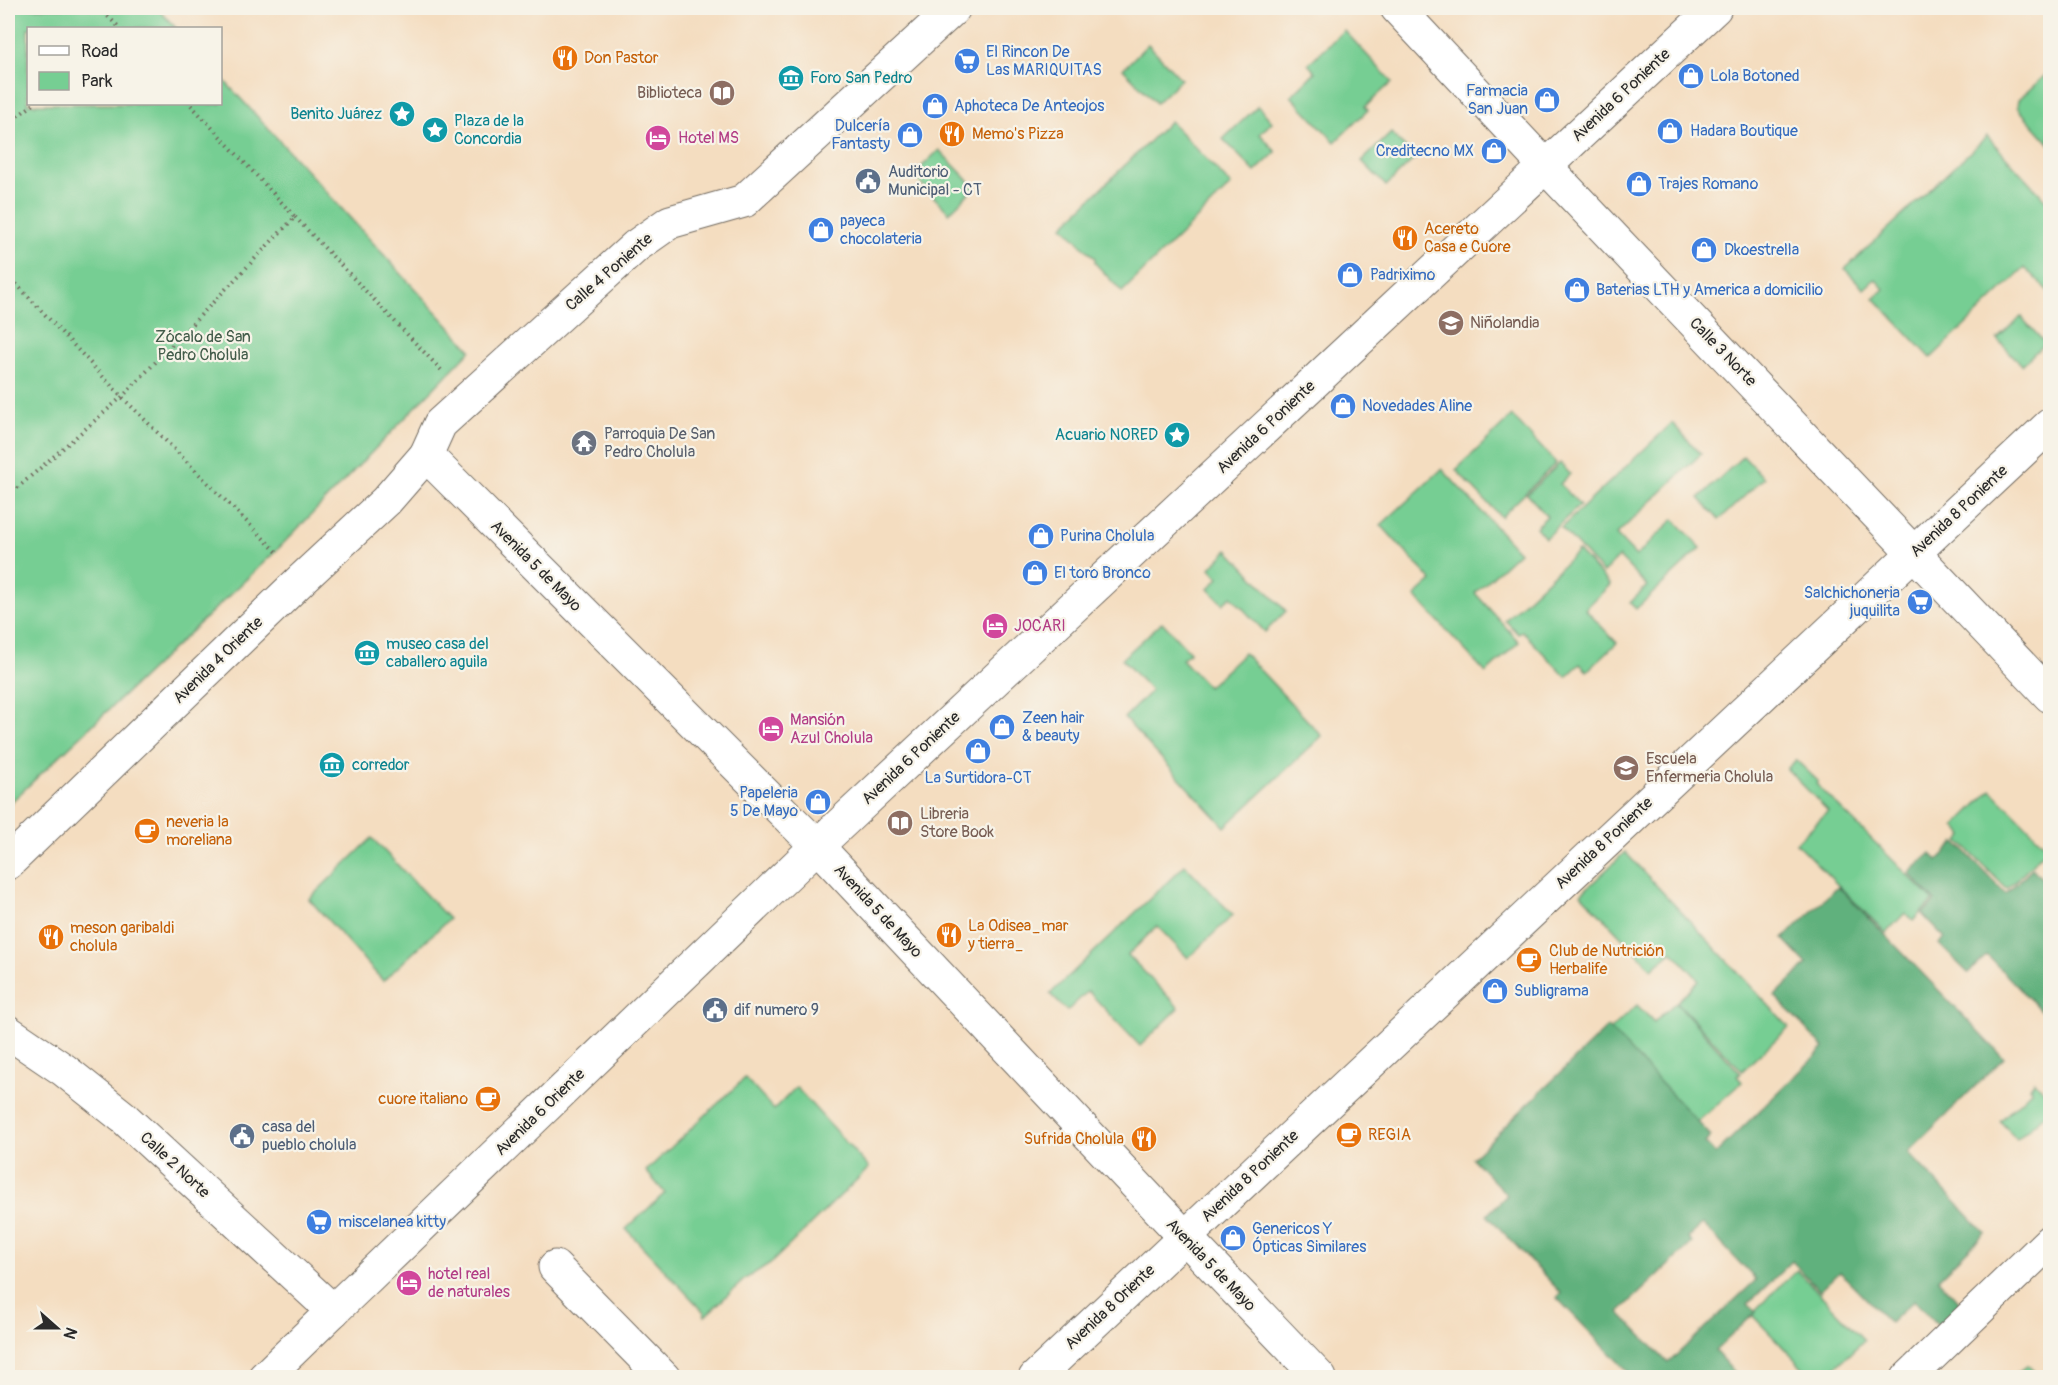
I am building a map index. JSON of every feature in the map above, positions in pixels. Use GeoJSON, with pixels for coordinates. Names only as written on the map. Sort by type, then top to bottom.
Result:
{"type":"FeatureCollection","features":[{"type":"Feature","properties":{"kind":"street","name":"Calle 4 Poniente"},"geometry":{"type":"LineString","coordinates":[[426,455],[440,424],[636,246],[670,222],[744,201],[954,8]]}},
{"type":"Feature","properties":{"kind":"street","name":"Calle 3 Norte"},"geometry":{"type":"LineString","coordinates":[[1397,8],[2050,696]]}},
{"type":"Feature","properties":{"kind":"street","name":"Avenida 6 Poniente"},"geometry":{"type":"LineString","coordinates":[[817,846],[1715,8]]}},
{"type":"Feature","properties":{"kind":"street","name":"Avenida 8 Poniente"},"geometry":{"type":"LineString","coordinates":[[1185,1237],[2050,425]]}},
{"type":"Feature","properties":{"kind":"street","name":"Avenida 5 de Mayo"},"geometry":{"type":"LineString","coordinates":[[426,455],[817,846],[1320,1377]]}},
{"type":"Feature","properties":{"kind":"street","name":"Avenida 4 Oriente"},"geometry":{"type":"LineString","coordinates":[[8,862],[386,501],[426,455]]}},
{"type":"Feature","properties":{"kind":"street","name":"Avenida 6 Oriente"},"geometry":{"type":"LineString","coordinates":[[264,1377],[817,846]]}},
{"type":"Feature","properties":{"kind":"street","name":"Calle 2 Norte"},"geometry":{"type":"LineString","coordinates":[[8,1032],[64,1070],[123,1117],[333,1311]]}},
{"type":"Feature","properties":{"kind":"street","name":"Avenida 8 Oriente"},"geometry":{"type":"LineString","coordinates":[[1035,1377],[1185,1237]]}},
{"type":"Feature","properties":{"kind":"street"},"geometry":{"type":"LineString","coordinates":[[1908,1377],[2050,1241]]}},
{"type":"Feature","properties":{"kind":"street"},"geometry":{"type":"LineString","coordinates":[[555,1267],[664,1377]]}},
{"type":"Feature","properties":{"kind":"path"},"geometry":{"type":"LineString","coordinates":[[99,8],[119,27]]}},
{"type":"Feature","properties":{"kind":"path"},"geometry":{"type":"LineString","coordinates":[[8,123],[33,105]]}},
{"type":"Feature","properties":{"kind":"path"},"geometry":{"type":"LineString","coordinates":[[191,105],[469,397]]}},
{"type":"Feature","properties":{"kind":"path"},"geometry":{"type":"LineString","coordinates":[[8,496],[122,397],[296,217]]}},
{"type":"Feature","properties":{"kind":"path"},"geometry":{"type":"LineString","coordinates":[[8,274],[122,397],[302,579]]}},
{"type":"Feature","properties":{"kind":"green space","name":"Zócalo de San Pedro Cholula"},"geometry":{"type":"Polygon","coordinates":[[[8,8],[157,8],[175,27],[27,27],[27,105],[222,105],[222,78],[471,350],[276,551],[8,805],[8,8]]]}},
{"type":"Feature","properties":{"kind":"green space"},"geometry":{"type":"Polygon","coordinates":[[[1344,30],[1392,82],[1365,107],[1368,110],[1335,142],[1291,96],[1315,72],[1308,64],[1344,30]]]}},
{"type":"Feature","properties":{"kind":"green space"},"geometry":{"type":"Polygon","coordinates":[[[1148,44],[1181,79],[1156,103],[1123,69],[1148,44]]]}},
{"type":"Feature","properties":{"kind":"green space"},"geometry":{"type":"Polygon","coordinates":[[[2050,71],[2050,144],[2017,107],[2018,100],[2050,71]]]}},
{"type":"Feature","properties":{"kind":"green space"},"geometry":{"type":"Polygon","coordinates":[[[1258,106],[1272,122],[1260,134],[1276,152],[1255,172],[1223,139],[1258,106]]]}},
{"type":"Feature","properties":{"kind":"green space"},"geometry":{"type":"Polygon","coordinates":[[[1170,121],[1231,185],[1122,292],[1095,263],[1095,258],[1063,226],[1170,121]]]}},
{"type":"Feature","properties":{"kind":"green space"},"geometry":{"type":"Polygon","coordinates":[[[1391,133],[1415,158],[1386,186],[1362,161],[1391,133]]]}},
{"type":"Feature","properties":{"kind":"green space"},"geometry":{"type":"Polygon","coordinates":[[[1987,136],[2050,205],[2050,293],[2025,268],[1931,358],[1874,298],[1884,289],[1875,279],[1864,289],[1845,269],[1987,136]]]}},
{"type":"Feature","properties":{"kind":"green space"},"geometry":{"type":"Polygon","coordinates":[[[939,150],[975,187],[949,213],[913,175],[939,150]]]}},
{"type":"Feature","properties":{"kind":"green space"},"geometry":{"type":"Polygon","coordinates":[[[2021,317],[2045,343],[2022,365],[1997,339],[2021,317]]]}},
{"type":"Feature","properties":{"kind":"green space"},"geometry":{"type":"Polygon","coordinates":[[[1512,416],[1556,463],[1501,517],[1456,470],[1512,416]]]}},
{"type":"Feature","properties":{"kind":"green space"},"geometry":{"type":"Polygon","coordinates":[[[1672,423],[1701,454],[1616,535],[1636,556],[1674,519],[1701,548],[1636,609],[1630,603],[1647,586],[1619,557],[1603,573],[1561,528],[1672,423]]]}},
{"type":"Feature","properties":{"kind":"green space"},"geometry":{"type":"Polygon","coordinates":[[[1743,456],[1764,478],[1719,520],[1699,498],[1743,456]]]}},
{"type":"Feature","properties":{"kind":"green space"},"geometry":{"type":"Polygon","coordinates":[[[1560,463],[1570,474],[1560,484],[1580,505],[1545,538],[1536,527],[1547,516],[1527,494],[1560,463]]]}},
{"type":"Feature","properties":{"kind":"green space"},"geometry":{"type":"Polygon","coordinates":[[[1442,469],[1519,552],[1475,593],[1519,642],[1486,673],[1415,596],[1432,581],[1381,525],[1442,469]]]}},
{"type":"Feature","properties":{"kind":"green space"},"geometry":{"type":"Polygon","coordinates":[[[1228,550],[1286,611],[1265,632],[1231,596],[1223,604],[1208,589],[1219,578],[1210,568],[1228,550]]]}},
{"type":"Feature","properties":{"kind":"green space"},"geometry":{"type":"Polygon","coordinates":[[[1578,551],[1610,585],[1585,609],[1617,643],[1587,671],[1580,664],[1566,677],[1522,631],[1518,634],[1505,620],[1578,551]]]}},
{"type":"Feature","properties":{"kind":"green space"},"geometry":{"type":"Polygon","coordinates":[[[1162,622],[1190,652],[1182,659],[1208,687],[1244,653],[1322,736],[1225,827],[1124,718],[1151,691],[1122,659],[1162,622]]]}},
{"type":"Feature","properties":{"kind":"green space"},"geometry":{"type":"Polygon","coordinates":[[[1796,760],[1818,781],[1816,784],[1933,900],[1913,921],[1905,913],[1886,933],[1796,843],[1828,811],[1787,769],[1796,760]]]}},
{"type":"Feature","properties":{"kind":"green space"},"geometry":{"type":"Polygon","coordinates":[[[1991,790],[2048,848],[2007,889],[1959,841],[1964,835],[1955,826],[1991,790]]]}},
{"type":"Feature","properties":{"kind":"green space"},"geometry":{"type":"Polygon","coordinates":[[[372,838],[449,919],[383,981],[309,899],[372,838]]]}},
{"type":"Feature","properties":{"kind":"green space"},"geometry":{"type":"Polygon","coordinates":[[[1956,842],[2006,894],[2032,868],[2050,887],[2050,916],[2042,924],[2050,932],[2050,1008],[2044,1014],[1987,955],[1968,973],[1939,944],[1945,938],[1922,914],[1935,901],[1909,873],[1931,853],[1938,860],[1956,842]]]}},
{"type":"Feature","properties":{"kind":"green space"},"geometry":{"type":"Polygon","coordinates":[[[1625,852],[1789,1027],[1742,1071],[1677,1002],[1699,980],[1672,951],[1652,969],[1581,894],[1625,852]]]}},
{"type":"Feature","properties":{"kind":"green space"},"geometry":{"type":"Polygon","coordinates":[[[1185,865],[1233,915],[1188,958],[1157,926],[1128,955],[1179,1008],[1140,1046],[1088,991],[1067,1011],[1050,994],[1185,865]]]}},
{"type":"Feature","properties":{"kind":"green space"},"geometry":{"type":"Polygon","coordinates":[[[1838,886],[2004,1058],[1908,1152],[1985,1233],[1938,1279],[1962,1305],[1939,1327],[1914,1300],[1890,1323],[1840,1272],[1820,1291],[1792,1261],[1748,1304],[1756,1312],[1715,1351],[1738,1377],[1633,1377],[1557,1298],[1561,1293],[1487,1215],[1507,1195],[1472,1158],[1608,1027],[1711,1136],[1705,1143],[1715,1154],[1824,1048],[1775,996],[1807,964],[1783,939],[1838,886]],[[1703,1224],[1688,1238],[1692,1243],[1619,1312],[1668,1363],[1756,1280],[1703,1224]]]}},
{"type":"Feature","properties":{"kind":"green space"},"geometry":{"type":"Polygon","coordinates":[[[1676,1002],[1740,1073],[1737,1076],[1742,1082],[1695,1124],[1609,1031],[1637,1005],[1654,1022],[1676,1002]]]}},
{"type":"Feature","properties":{"kind":"green space"},"geometry":{"type":"Polygon","coordinates":[[[745,1078],[774,1110],[796,1087],[869,1168],[772,1262],[745,1279],[705,1316],[704,1312],[626,1229],[665,1193],[646,1171],[745,1078]]]}},
{"type":"Feature","properties":{"kind":"green space"},"geometry":{"type":"Polygon","coordinates":[[[2034,1081],[2050,1098],[2050,1110],[2017,1139],[2000,1121],[2031,1091],[2030,1087],[2034,1081]]]}},
{"type":"Feature","properties":{"kind":"green space"},"geometry":{"type":"Polygon","coordinates":[[[1797,1270],[1864,1340],[1825,1377],[1812,1377],[1751,1314],[1797,1270]]]}},
{"type":"Feature","properties":{"kind":"green space"},"geometry":{"type":"Polygon","coordinates":[[[2028,1365],[2039,1377],[2013,1377],[2028,1365]]]}},
{"type":"Feature","properties":{"kind":"place","name":"Don Pastor"},"geometry":{"type":"Point","coordinates":[565,58]}},
{"type":"Feature","properties":{"kind":"place","name":"El Rincon De Las MARIQUITAS"},"geometry":{"type":"Point","coordinates":[967,61]}},
{"type":"Feature","properties":{"kind":"place","name":"Lola Botoned"},"geometry":{"type":"Point","coordinates":[1691,76]}},
{"type":"Feature","properties":{"kind":"place","name":"Foro San Pedro"},"geometry":{"type":"Point","coordinates":[791,78]}},
{"type":"Feature","properties":{"kind":"place","name":"Biblioteca"},"geometry":{"type":"Point","coordinates":[722,93]}},
{"type":"Feature","properties":{"kind":"place","name":"Farmacia San Juan"},"geometry":{"type":"Point","coordinates":[1547,100]}},
{"type":"Feature","properties":{"kind":"place","name":"Aphoteca De Anteojos"},"geometry":{"type":"Point","coordinates":[935,106]}},
{"type":"Feature","properties":{"kind":"place","name":"Benito Juárez"},"geometry":{"type":"Point","coordinates":[402,114]}},
{"type":"Feature","properties":{"kind":"place","name":"Plaza de la Concordia"},"geometry":{"type":"Point","coordinates":[435,130]}},
{"type":"Feature","properties":{"kind":"place","name":"Hadara Boutique"},"geometry":{"type":"Point","coordinates":[1670,131]}},
{"type":"Feature","properties":{"kind":"place","name":"Memo's Pizza"},"geometry":{"type":"Point","coordinates":[952,134]}},
{"type":"Feature","properties":{"kind":"place","name":"Dulcería Fantasty"},"geometry":{"type":"Point","coordinates":[910,135]}},
{"type":"Feature","properties":{"kind":"place","name":"Hotel MS"},"geometry":{"type":"Point","coordinates":[658,138]}},
{"type":"Feature","properties":{"kind":"place","name":"Creditecno MX"},"geometry":{"type":"Point","coordinates":[1494,151]}},
{"type":"Feature","properties":{"kind":"place","name":"Auditorio Municipal - CT"},"geometry":{"type":"Point","coordinates":[868,181]}},
{"type":"Feature","properties":{"kind":"place","name":"Trajes Romano"},"geometry":{"type":"Point","coordinates":[1639,184]}},
{"type":"Feature","properties":{"kind":"place","name":"payeca chocolateria"},"geometry":{"type":"Point","coordinates":[821,230]}},
{"type":"Feature","properties":{"kind":"place","name":"Acereto Casa e Cuore"},"geometry":{"type":"Point","coordinates":[1405,238]}},
{"type":"Feature","properties":{"kind":"place","name":"Dkoestrella"},"geometry":{"type":"Point","coordinates":[1704,250]}},
{"type":"Feature","properties":{"kind":"place","name":"Padriximo"},"geometry":{"type":"Point","coordinates":[1350,275]}},
{"type":"Feature","properties":{"kind":"place","name":"Baterias LTH y America a domicilio"},"geometry":{"type":"Point","coordinates":[1577,290]}},
{"type":"Feature","properties":{"kind":"place","name":"Niñolandia"},"geometry":{"type":"Point","coordinates":[1451,323]}},
{"type":"Feature","properties":{"kind":"place","name":"Novedades Aline"},"geometry":{"type":"Point","coordinates":[1343,406]}},
{"type":"Feature","properties":{"kind":"place","name":"Acuario NORED"},"geometry":{"type":"Point","coordinates":[1177,435]}},
{"type":"Feature","properties":{"kind":"place","name":"Parroquia De San Pedro Cholula"},"geometry":{"type":"Point","coordinates":[584,443]}},
{"type":"Feature","properties":{"kind":"place","name":"Purina Cholula"},"geometry":{"type":"Point","coordinates":[1041,536]}},
{"type":"Feature","properties":{"kind":"place","name":"El toro Bronco"},"geometry":{"type":"Point","coordinates":[1035,573]}},
{"type":"Feature","properties":{"kind":"place","name":"Salchichoneria juquilita"},"geometry":{"type":"Point","coordinates":[1920,602]}},
{"type":"Feature","properties":{"kind":"place","name":"JOCARI"},"geometry":{"type":"Point","coordinates":[995,626]}},
{"type":"Feature","properties":{"kind":"place","name":"museo casa del caballero aguila"},"geometry":{"type":"Point","coordinates":[367,653]}},
{"type":"Feature","properties":{"kind":"place","name":"Zeen hair & beauty"},"geometry":{"type":"Point","coordinates":[1002,727]}},
{"type":"Feature","properties":{"kind":"place","name":"Mansión Azul Cholula"},"geometry":{"type":"Point","coordinates":[771,729]}},
{"type":"Feature","properties":{"kind":"place","name":"La Surtidora-CT"},"geometry":{"type":"Point","coordinates":[978,751]}},
{"type":"Feature","properties":{"kind":"place","name":"corredor"},"geometry":{"type":"Point","coordinates":[332,765]}},
{"type":"Feature","properties":{"kind":"place","name":"Escuela Enfermeria Cholula"},"geometry":{"type":"Point","coordinates":[1626,768]}},
{"type":"Feature","properties":{"kind":"place","name":"Papeleria 5 De Mayo"},"geometry":{"type":"Point","coordinates":[818,802]}},
{"type":"Feature","properties":{"kind":"place","name":"Libreria Store Book"},"geometry":{"type":"Point","coordinates":[900,823]}},
{"type":"Feature","properties":{"kind":"place","name":"neveria la moreliana"},"geometry":{"type":"Point","coordinates":[147,831]}},
{"type":"Feature","properties":{"kind":"place","name":"La Odisea_mar y tierra_"},"geometry":{"type":"Point","coordinates":[949,935]}},
{"type":"Feature","properties":{"kind":"place","name":"meson garibaldi cholula"},"geometry":{"type":"Point","coordinates":[51,937]}},
{"type":"Feature","properties":{"kind":"place","name":"Club de Nutrición Herbalife"},"geometry":{"type":"Point","coordinates":[1529,960]}},
{"type":"Feature","properties":{"kind":"place","name":"Subligrama"},"geometry":{"type":"Point","coordinates":[1495,991]}},
{"type":"Feature","properties":{"kind":"place","name":"dif numero 9"},"geometry":{"type":"Point","coordinates":[715,1010]}},
{"type":"Feature","properties":{"kind":"place","name":"cuore italiano"},"geometry":{"type":"Point","coordinates":[488,1099]}},
{"type":"Feature","properties":{"kind":"place","name":"REGIA"},"geometry":{"type":"Point","coordinates":[1349,1135]}},
{"type":"Feature","properties":{"kind":"place","name":"casa del pueblo cholula"},"geometry":{"type":"Point","coordinates":[242,1136]}},
{"type":"Feature","properties":{"kind":"place","name":"Sufrida Cholula"},"geometry":{"type":"Point","coordinates":[1144,1139]}},
{"type":"Feature","properties":{"kind":"place","name":"miscelanea kitty"},"geometry":{"type":"Point","coordinates":[319,1222]}},
{"type":"Feature","properties":{"kind":"place","name":"Genericos Y Ópticas Similares"},"geometry":{"type":"Point","coordinates":[1233,1238]}},
{"type":"Feature","properties":{"kind":"place","name":"hotel real de naturales"},"geometry":{"type":"Point","coordinates":[409,1283]}}]}
